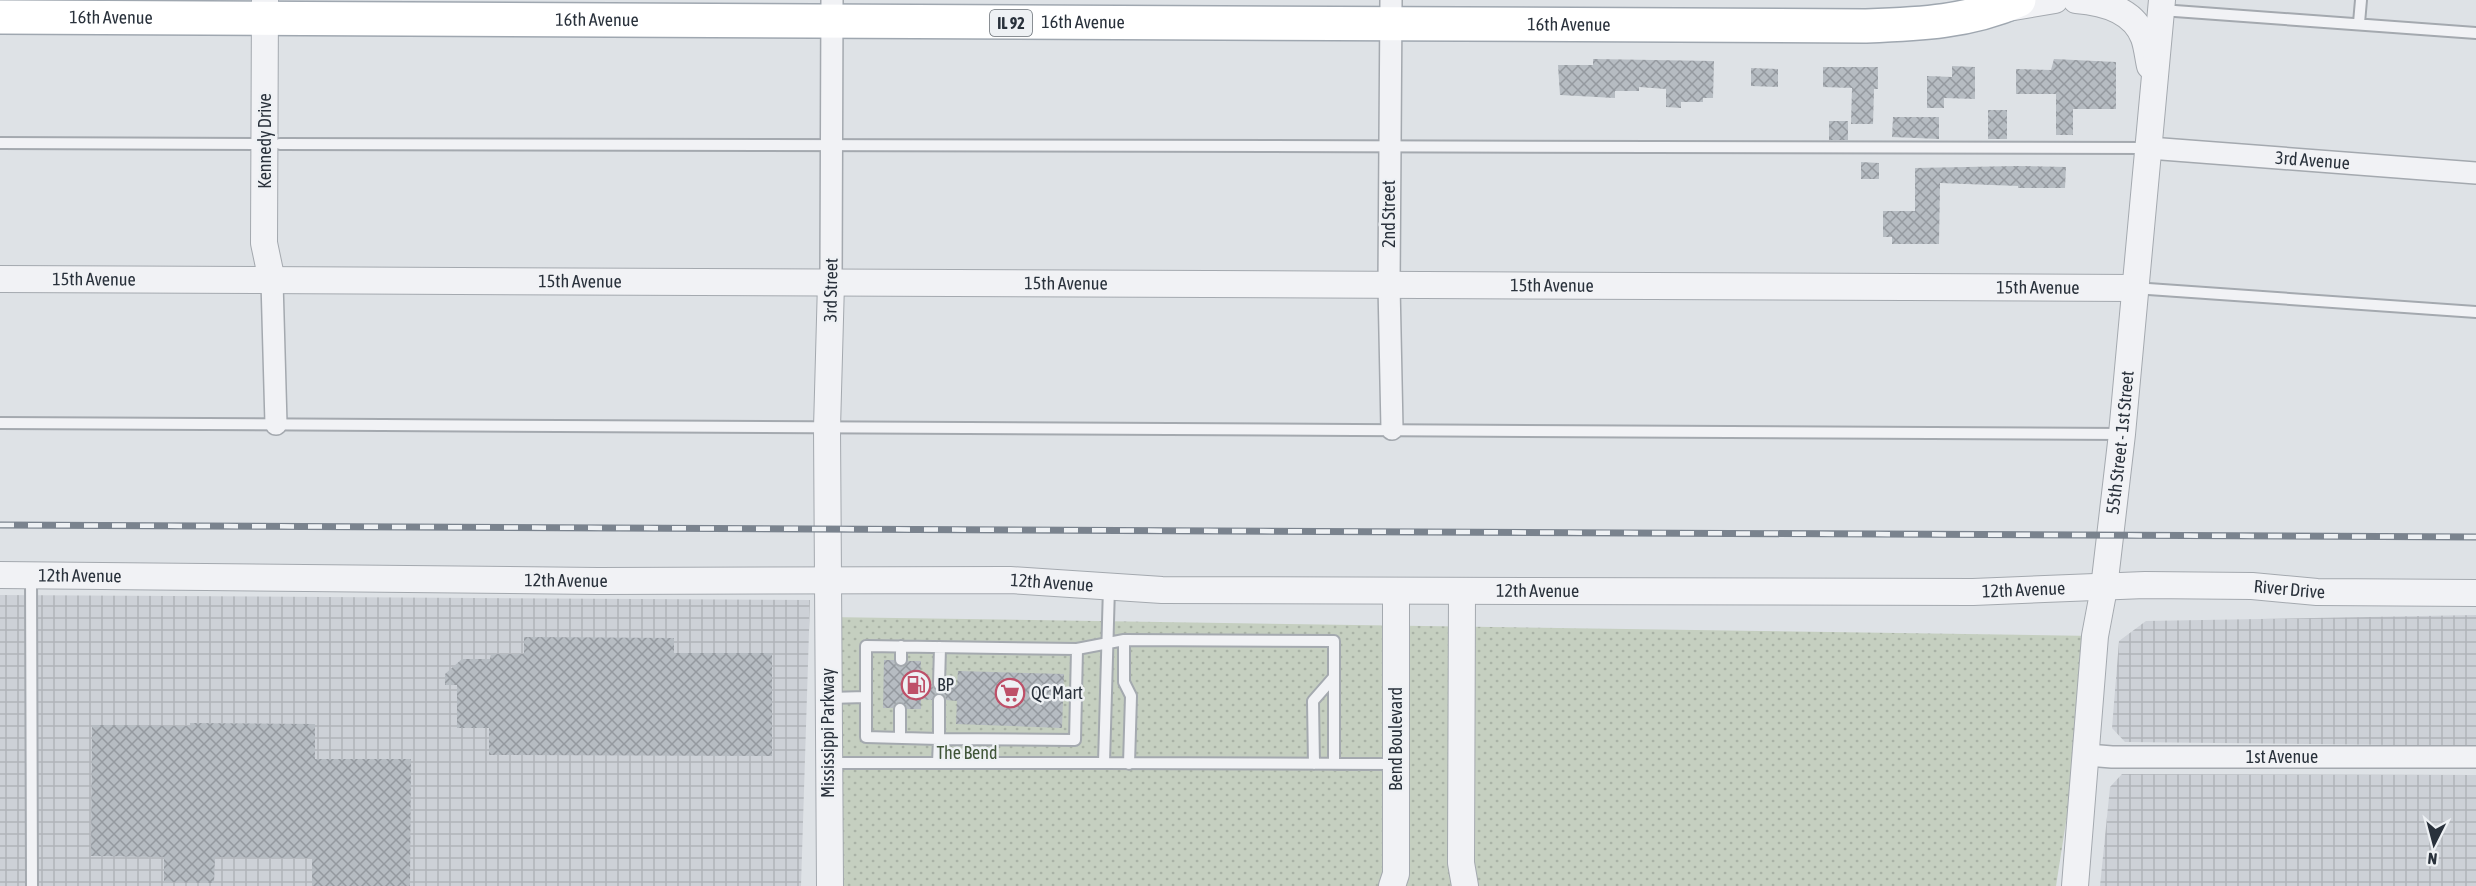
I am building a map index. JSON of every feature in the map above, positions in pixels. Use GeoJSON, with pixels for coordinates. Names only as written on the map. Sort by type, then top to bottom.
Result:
{"type":"FeatureCollection","features":[{"type":"Feature","properties":{"kind":"main road","name":"16th Avenue"},"geometry":{"type":"LineString","coordinates":[[0,17],[274,10],[1391,12],[1866,26],[1936,23],[2008,5]]}},
{"type":"Feature","properties":{"kind":"street"},"geometry":{"type":"LineString","coordinates":[[2008,5],[2055,0]]}},
{"type":"Feature","properties":{"kind":"street"},"geometry":{"type":"LineString","coordinates":[[2076,0],[2098,2],[2116,8],[2134,24],[2144,36],[2154,87]]}},
{"type":"Feature","properties":{"kind":"street","name":"55th Street - 1st Street"},"geometry":{"type":"LineString","coordinates":[[2075,886],[2095,633],[2104,588],[2122,434],[2161,5]]}},
{"type":"Feature","properties":{"kind":"street","name":"Kennedy Drive"},"geometry":{"type":"LineString","coordinates":[[274,10],[272,144],[281,243],[273,281],[276,424]]}},
{"type":"Feature","properties":{"kind":"street","name":"3rd Street"},"geometry":{"type":"LineString","coordinates":[[828,579],[827,428],[831,283],[832,11]]}},
{"type":"Feature","properties":{"kind":"street","name":"2nd Street"},"geometry":{"type":"LineString","coordinates":[[1391,12],[1389,285],[1392,429]]}},
{"type":"Feature","properties":{"kind":"street","name":"3rd Avenue"},"geometry":{"type":"LineString","coordinates":[[2149,148],[2476,173]]}},
{"type":"Feature","properties":{"kind":"street","name":"15th Avenue"},"geometry":{"type":"LineString","coordinates":[[0,279],[2134,288]]}},
{"type":"Feature","properties":{"kind":"street","name":"12th Avenue"},"geometry":{"type":"LineString","coordinates":[[0,575],[598,581],[1010,580],[1162,590],[1462,592],[1972,592],[2104,588]]}},
{"type":"Feature","properties":{"kind":"street","name":"Mississippi Parkway"},"geometry":{"type":"LineString","coordinates":[[828,579],[830,886]]}},
{"type":"Feature","properties":{"kind":"street","name":"River Drive"},"geometry":{"type":"LineString","coordinates":[[2104,588],[2145,585],[2252,586],[2317,592],[2476,593]]}},
{"type":"Feature","properties":{"kind":"street","name":"Bend Boulevard"},"geometry":{"type":"LineString","coordinates":[[1392,886],[1396,874],[1396,591]]}},
{"type":"Feature","properties":{"kind":"street"},"geometry":{"type":"LineString","coordinates":[[1462,592],[1461,863],[1465,886]]}},
{"type":"Feature","properties":{"kind":"street","name":"1st Avenue"},"geometry":{"type":"LineString","coordinates":[[2087,756],[2112,758],[2476,757]]}},
{"type":"Feature","properties":{"kind":"lane"},"geometry":{"type":"LineString","coordinates":[[2359,23],[2361,0]]}},
{"type":"Feature","properties":{"kind":"lane"},"geometry":{"type":"LineString","coordinates":[[2161,5],[2476,33]]}},
{"type":"Feature","properties":{"kind":"lane"},"geometry":{"type":"LineString","coordinates":[[0,143],[2149,148]]}},
{"type":"Feature","properties":{"kind":"lane"},"geometry":{"type":"LineString","coordinates":[[2134,288],[2476,312]]}},
{"type":"Feature","properties":{"kind":"lane"},"geometry":{"type":"LineString","coordinates":[[0,423],[2122,434]]}},
{"type":"Feature","properties":{"kind":"lane"},"geometry":{"type":"LineString","coordinates":[[31,575],[32,886]]}},
{"type":"Feature","properties":{"kind":"lane"},"geometry":{"type":"LineString","coordinates":[[1104,763],[1108,587]]}},
{"type":"Feature","properties":{"kind":"lane"},"geometry":{"type":"LineString","coordinates":[[1124,640],[1124,682],[1131,696],[1129,764]]}},
{"type":"Feature","properties":{"kind":"lane"},"geometry":{"type":"LineString","coordinates":[[1077,649],[1075,740],[866,737],[866,646],[1077,649],[1124,640],[1334,641],[1334,764]]}},
{"type":"Feature","properties":{"kind":"lane"},"geometry":{"type":"LineString","coordinates":[[901,646],[901,660]]}},
{"type":"Feature","properties":{"kind":"lane"},"geometry":{"type":"LineString","coordinates":[[939,684],[940,647]]}},
{"type":"Feature","properties":{"kind":"lane"},"geometry":{"type":"LineString","coordinates":[[1314,764],[1313,701],[1334,677]]}},
{"type":"Feature","properties":{"kind":"lane"},"geometry":{"type":"LineString","coordinates":[[828,698],[866,697]]}},
{"type":"Feature","properties":{"kind":"lane"},"geometry":{"type":"LineString","coordinates":[[938,763],[939,700]]}},
{"type":"Feature","properties":{"kind":"lane"},"geometry":{"type":"LineString","coordinates":[[900,709],[900,738]]}},
{"type":"Feature","properties":{"kind":"lane"},"geometry":{"type":"LineString","coordinates":[[829,764],[1396,764]]}},
{"type":"Feature","properties":{"kind":"shaded area"},"geometry":{"type":"Polygon","coordinates":[[[0,595],[810,600],[801,886],[0,886],[0,595]]]}},
{"type":"Feature","properties":{"kind":"shaded area"},"geometry":{"type":"Polygon","coordinates":[[[2476,615],[2476,746],[2125,742],[2112,728],[2119,641],[2146,621],[2476,615]]]}},
{"type":"Feature","properties":{"kind":"shaded area"},"geometry":{"type":"Polygon","coordinates":[[[2122,774],[2476,775],[2476,886],[2100,886],[2110,787],[2122,774]]]}},
{"type":"Feature","properties":{"kind":"green space","name":"The Bend"},"geometry":{"type":"Polygon","coordinates":[[[827,617],[2095,636],[2056,886],[816,886],[827,617]]]}},
{"type":"Feature","properties":{"kind":"building"},"geometry":{"type":"Polygon","coordinates":[[[1593,59],[1714,61],[1713,98],[1703,98],[1703,102],[1681,102],[1681,108],[1666,107],[1666,89],[1639,87],[1639,91],[1615,91],[1615,98],[1560,95],[1558,65],[1593,65],[1593,59]]]}},
{"type":"Feature","properties":{"kind":"building"},"geometry":{"type":"Polygon","coordinates":[[[2054,59],[2116,62],[2116,109],[2073,109],[2073,135],[2056,135],[2056,94],[2016,94],[2016,69],[2051,70],[2054,59]]]}},
{"type":"Feature","properties":{"kind":"building"},"geometry":{"type":"Polygon","coordinates":[[[1952,66],[1975,67],[1975,99],[1944,98],[1944,108],[1927,108],[1927,76],[1952,77],[1952,66]]]}},
{"type":"Feature","properties":{"kind":"building"},"geometry":{"type":"Polygon","coordinates":[[[1823,67],[1878,67],[1878,89],[1874,89],[1873,124],[1851,124],[1852,88],[1823,87],[1823,67]]]}},
{"type":"Feature","properties":{"kind":"building"},"geometry":{"type":"Polygon","coordinates":[[[1751,68],[1778,69],[1778,87],[1751,86],[1751,68]]]}},
{"type":"Feature","properties":{"kind":"building"},"geometry":{"type":"Polygon","coordinates":[[[1988,110],[2007,110],[2007,139],[1988,139],[1988,110]]]}},
{"type":"Feature","properties":{"kind":"building"},"geometry":{"type":"Polygon","coordinates":[[[1893,117],[1939,117],[1939,139],[1892,137],[1893,117]]]}},
{"type":"Feature","properties":{"kind":"building"},"geometry":{"type":"Polygon","coordinates":[[[1829,121],[1848,121],[1848,140],[1829,140],[1829,121]]]}},
{"type":"Feature","properties":{"kind":"building"},"geometry":{"type":"Polygon","coordinates":[[[1861,162],[1879,163],[1879,179],[1861,179],[1861,162]]]}},
{"type":"Feature","properties":{"kind":"building"},"geometry":{"type":"Polygon","coordinates":[[[2066,167],[2065,188],[2018,188],[2018,186],[1940,183],[1939,244],[1892,244],[1892,237],[1883,237],[1883,211],[1915,211],[1915,168],[2066,167]]]}},
{"type":"Feature","properties":{"kind":"building"},"geometry":{"type":"Polygon","coordinates":[[[524,637],[674,638],[674,653],[772,653],[772,756],[489,755],[489,728],[457,728],[457,685],[445,685],[445,674],[462,659],[490,659],[491,654],[524,654],[524,637]]]}},
{"type":"Feature","properties":{"kind":"building","name":"QC Mart"},"geometry":{"type":"Polygon","coordinates":[[[884,660],[894,660],[895,664],[900,667],[905,666],[908,661],[921,661],[920,684],[932,684],[933,688],[938,691],[943,690],[946,684],[957,685],[958,671],[1064,674],[1062,728],[956,724],[957,701],[946,700],[945,696],[940,693],[935,694],[932,700],[921,699],[921,709],[907,709],[906,705],[901,702],[896,703],[893,708],[883,708],[884,660]]]}},
{"type":"Feature","properties":{"kind":"building"},"geometry":{"type":"Polygon","coordinates":[[[190,723],[315,724],[315,759],[411,759],[410,886],[312,886],[312,858],[215,857],[214,883],[164,882],[164,857],[91,856],[92,725],[190,726],[190,723]]]}},
{"type":"Feature","properties":{"kind":"railway"},"geometry":{"type":"LineString","coordinates":[[0,525],[2476,537]]}},
{"type":"Feature","properties":{"kind":"place","name":"BP"},"geometry":{"type":"Point","coordinates":[916,685]}},
{"type":"Feature","properties":{"kind":"place","name":"QC Mart"},"geometry":{"type":"Point","coordinates":[1010,693]}}]}
